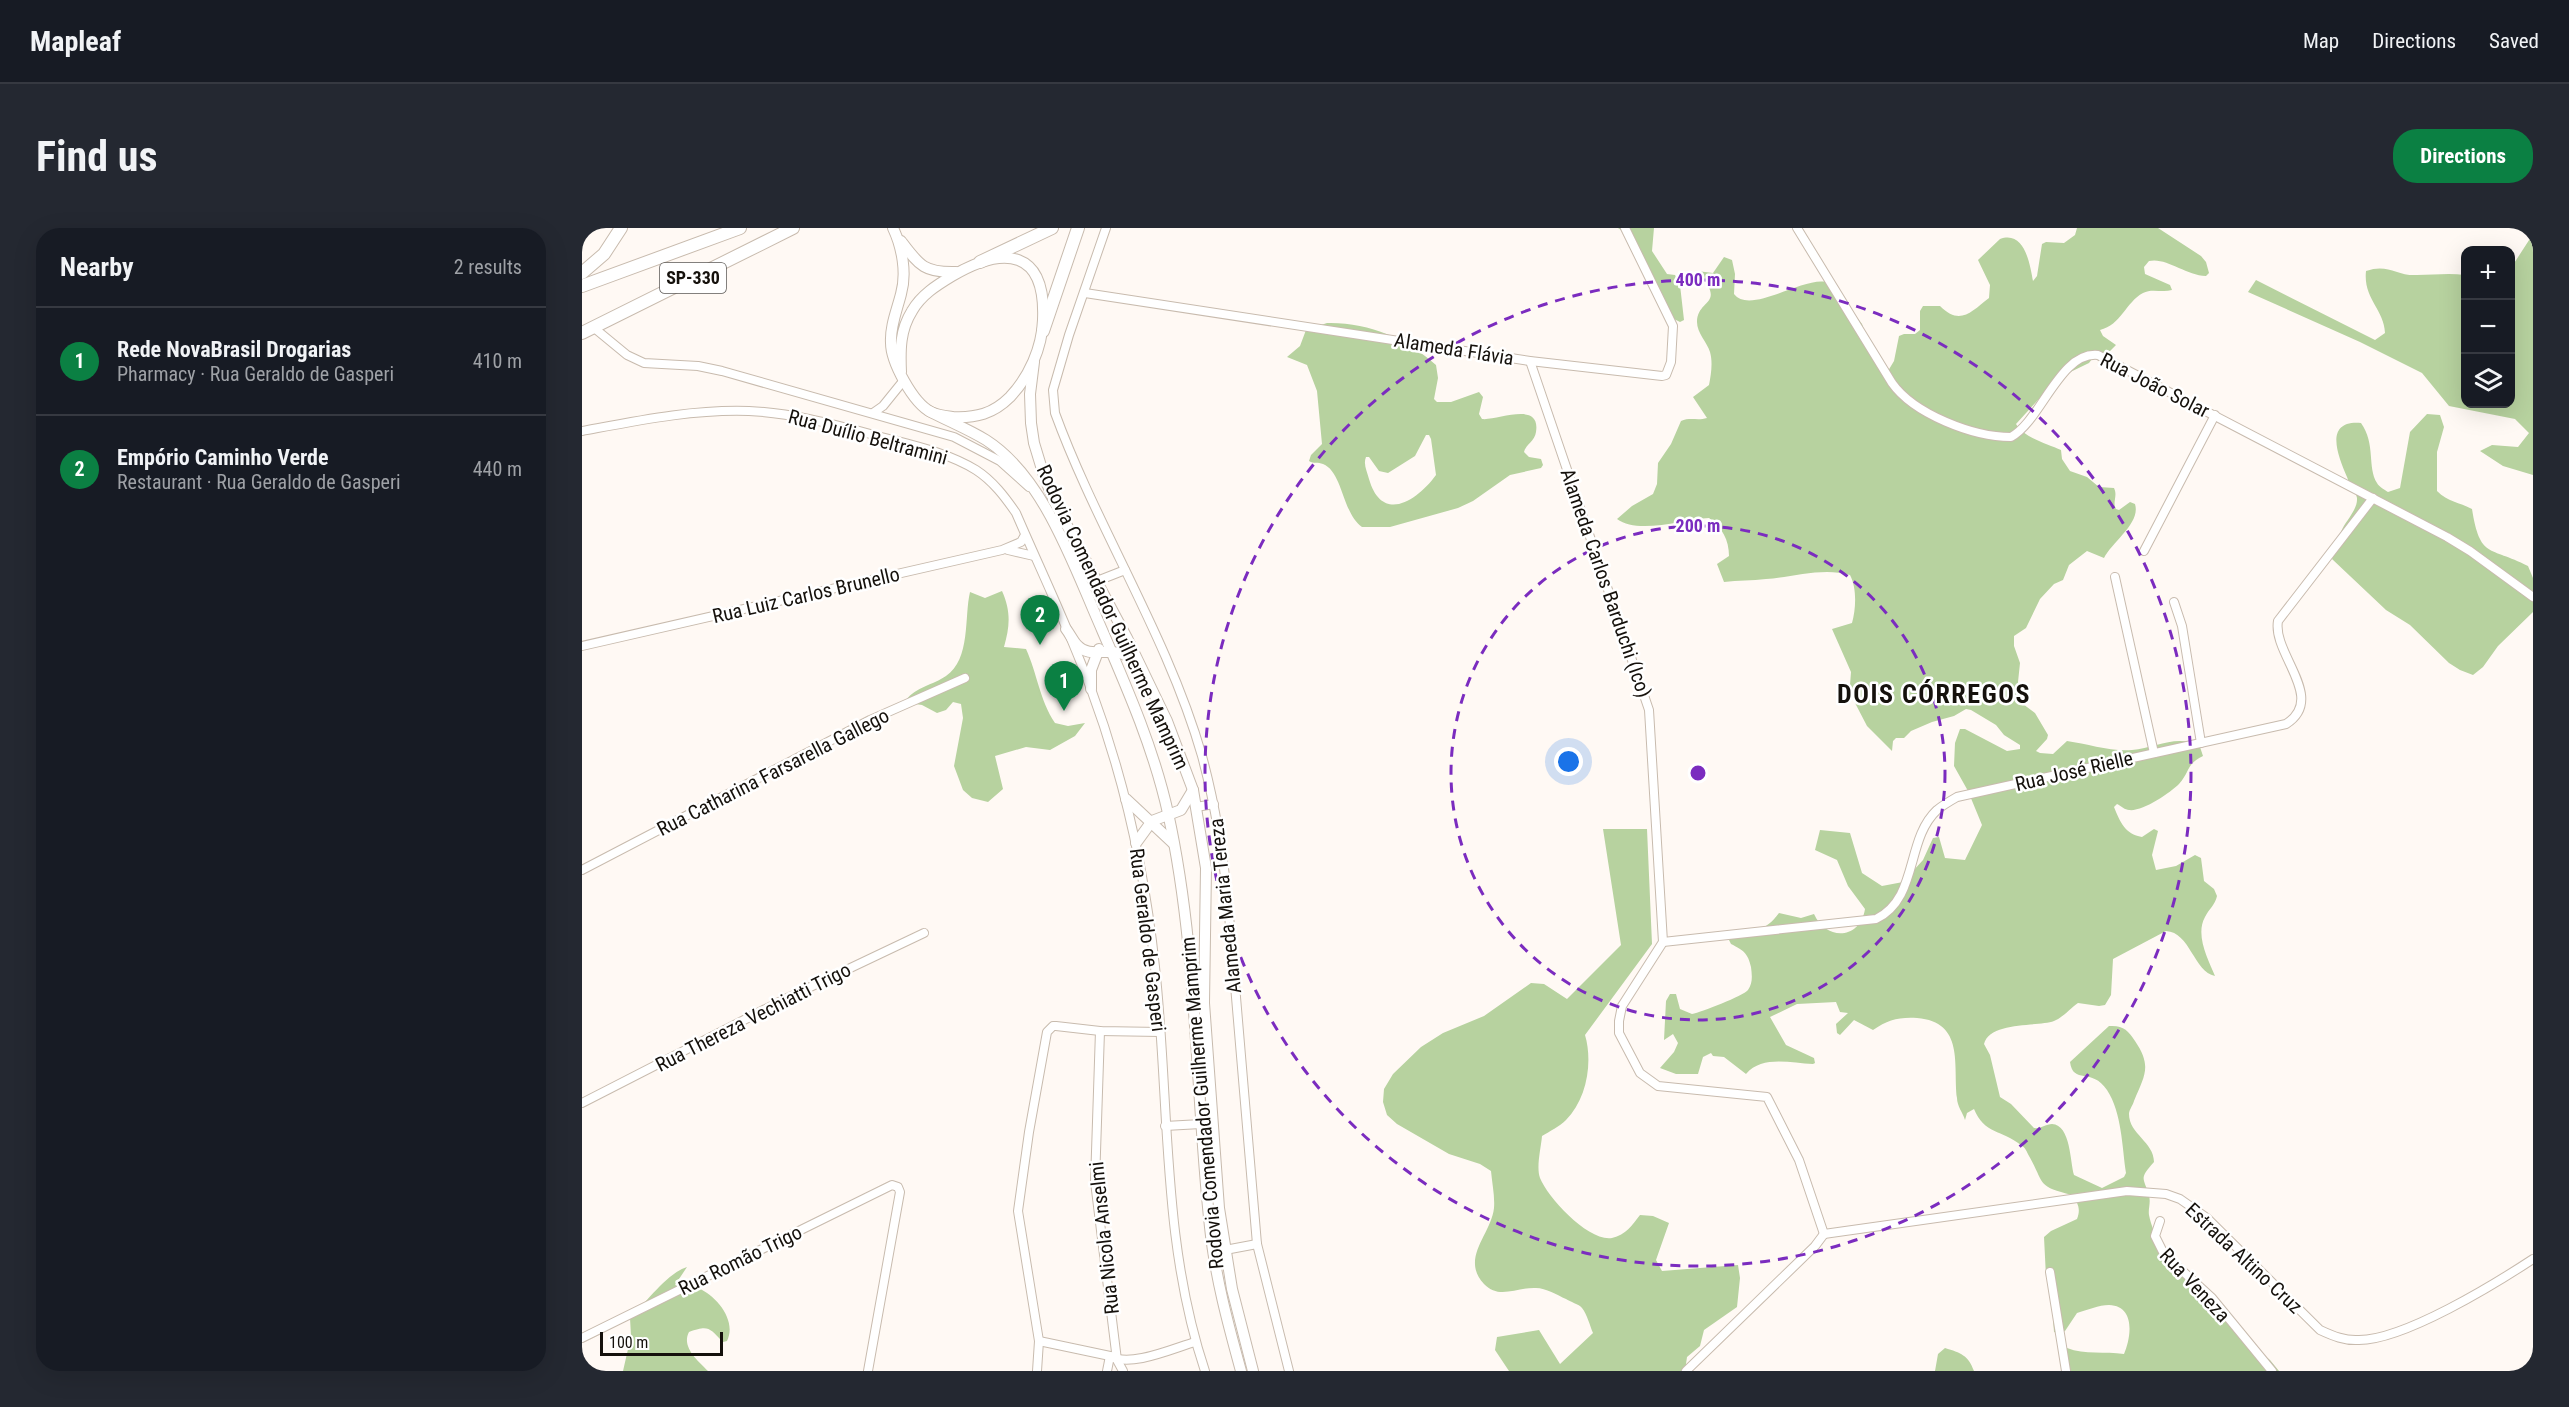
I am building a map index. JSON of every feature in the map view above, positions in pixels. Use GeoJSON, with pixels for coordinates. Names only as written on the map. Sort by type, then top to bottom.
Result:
{"type":"FeatureCollection","features":[{"type":"Feature","properties":{"kind":"highway"},"geometry":{"type":"LineString","coordinates":[[582,273],[604,254],[621,228]]}},
{"type":"Feature","properties":{"kind":"highway"},"geometry":{"type":"LineString","coordinates":[[706,241],[731,228]]}},
{"type":"Feature","properties":{"kind":"highway","name":"SP-330"},"geometry":{"type":"LineString","coordinates":[[582,286],[740,228]]}},
{"type":"Feature","properties":{"kind":"highway","name":"SP-330"},"geometry":{"type":"LineString","coordinates":[[588,330],[793,228]]}},
{"type":"Feature","properties":{"kind":"highway"},"geometry":{"type":"LineString","coordinates":[[980,262],[1052,228]]}},
{"type":"Feature","properties":{"kind":"highway"},"geometry":{"type":"LineString","coordinates":[[1043,331],[1078,228]]}},
{"type":"Feature","properties":{"kind":"main road"},"geometry":{"type":"LineString","coordinates":[[895,232],[917,262],[925,268],[935,272],[958,272]]}},
{"type":"Feature","properties":{"kind":"main road"},"geometry":{"type":"LineString","coordinates":[[895,232],[904,279],[891,341],[892,354],[903,376],[929,411],[965,418],[989,413],[1008,399],[1021,385],[1034,362],[1043,331],[1044,300],[1034,271],[1018,260],[998,257],[958,272],[922,297],[904,326],[900,344],[903,376]]}},
{"type":"Feature","properties":{"kind":"main road","name":"Rodovia Comendador Guilherme Mamprim"},"geometry":{"type":"LineString","coordinates":[[1034,362],[1029,394],[1034,443],[1055,503],[1098,581],[1167,721],[1193,790],[1206,868],[1204,1003],[1219,1198],[1225,1250],[1239,1320],[1253,1371]]}},
{"type":"Feature","properties":{"kind":"main road","name":"Rodovia Comendador Guilherme Mamprim"},"geometry":{"type":"LineString","coordinates":[[929,411],[991,445],[1015,465],[1034,490],[1077,573],[1112,650],[1154,758],[1169,815],[1188,944],[1210,1229],[1229,1330],[1241,1371]]}},
{"type":"Feature","properties":{"kind":"main road"},"geometry":{"type":"LineString","coordinates":[[1066,629],[1078,646],[1098,653],[1112,650],[1128,656],[1139,665]]}},
{"type":"Feature","properties":{"kind":"main road"},"geometry":{"type":"LineString","coordinates":[[1091,689],[1091,670],[1104,635]]}},
{"type":"Feature","properties":{"kind":"main road"},"geometry":{"type":"LineString","coordinates":[[1136,843],[1152,821],[1185,807],[1193,790]]}},
{"type":"Feature","properties":{"kind":"main road"},"geometry":{"type":"LineString","coordinates":[[1126,799],[1173,843]]}},
{"type":"Feature","properties":{"kind":"street","name":"Alameda Maria Tereza"},"geometry":{"type":"LineString","coordinates":[[1106,228],[1069,335],[1053,390],[1053,402],[1071,454],[1125,570],[1183,704],[1201,754],[1214,804],[1228,903],[1257,1244],[1289,1371]]}},
{"type":"Feature","properties":{"kind":"street","name":"Alameda Flávia"},"geometry":{"type":"LineString","coordinates":[[1085,293],[1530,361],[1657,377],[1669,372],[1673,326],[1625,228]]}},
{"type":"Feature","properties":{"kind":"street","name":"Rua João Solar"},"geometry":{"type":"LineString","coordinates":[[1797,228],[1892,383],[1911,404],[1926,412],[1958,426],[2011,437],[2021,429],[2064,374],[2078,360],[2090,354],[2105,358],[2470,550],[2533,597]]}},
{"type":"Feature","properties":{"kind":"street"},"geometry":{"type":"LineString","coordinates":[[588,330],[644,363],[698,366],[722,371],[954,436],[1000,461],[1024,484],[1034,490]]}},
{"type":"Feature","properties":{"kind":"street","name":"Alameda Carlos Barduchi (Ico)"},"geometry":{"type":"LineString","coordinates":[[1530,361],[1649,710],[1664,942]]}},
{"type":"Feature","properties":{"kind":"street"},"geometry":{"type":"LineString","coordinates":[[873,414],[883,406],[903,376]]}},
{"type":"Feature","properties":{"kind":"street","name":"Rua Duílio Beltramini"},"geometry":{"type":"LineString","coordinates":[[582,431],[697,413],[748,411],[796,416],[924,448],[977,471],[1004,496],[1034,556]]}},
{"type":"Feature","properties":{"kind":"street"},"geometry":{"type":"LineString","coordinates":[[2144,551],[2215,416]]}},
{"type":"Feature","properties":{"kind":"street","name":"Rua José Rielle"},"geometry":{"type":"LineString","coordinates":[[1664,942],[1876,919],[1895,906],[1903,893],[1928,823],[1936,811],[1957,797],[2286,724],[2296,714],[2301,699],[2301,689],[2277,632],[2278,621],[2373,498]]}},
{"type":"Feature","properties":{"kind":"street","name":"Rua Luiz Carlos Brunello"},"geometry":{"type":"LineString","coordinates":[[582,646],[1002,550],[1021,542],[1025,535]]}},
{"type":"Feature","properties":{"kind":"street"},"geometry":{"type":"LineString","coordinates":[[1002,550],[1034,556]]}},
{"type":"Feature","properties":{"kind":"street","name":"Rua Geraldo de Gasperi"},"geometry":{"type":"LineString","coordinates":[[1034,556],[1091,689],[1126,799],[1136,843],[1155,967],[1175,1239],[1195,1342],[1205,1371]]}},
{"type":"Feature","properties":{"kind":"street"},"geometry":{"type":"LineString","coordinates":[[1098,581],[1125,570]]}},
{"type":"Feature","properties":{"kind":"street"},"geometry":{"type":"LineString","coordinates":[[2115,577],[2154,753]]}},
{"type":"Feature","properties":{"kind":"street"},"geometry":{"type":"LineString","coordinates":[[2174,602],[2182,626],[2201,743]]}},
{"type":"Feature","properties":{"kind":"street","name":"Rua Catharina Farsarella Gallego"},"geometry":{"type":"LineString","coordinates":[[582,870],[870,720],[965,678]]}},
{"type":"Feature","properties":{"kind":"street"},"geometry":{"type":"LineString","coordinates":[[1196,807],[1214,804]]}},
{"type":"Feature","properties":{"kind":"street","name":"Rua Thereza Vechiatti Trigo"},"geometry":{"type":"LineString","coordinates":[[582,1103],[783,999],[924,933]]}},
{"type":"Feature","properties":{"kind":"street"},"geometry":{"type":"LineString","coordinates":[[1664,942],[1620,1012],[1620,1033],[1634,1065],[1640,1073],[1658,1086],[1767,1097],[1799,1160],[1824,1234],[1815,1246],[1686,1371]]}},
{"type":"Feature","properties":{"kind":"street"},"geometry":{"type":"LineString","coordinates":[[1036,1371],[1039,1341],[1018,1211],[1047,1032],[1053,1026],[1100,1031],[1160,1032]]}},
{"type":"Feature","properties":{"kind":"street","name":"Rua Nicola Anselmi"},"geometry":{"type":"LineString","coordinates":[[1100,1031],[1095,1182],[1114,1358],[1123,1371]]}},
{"type":"Feature","properties":{"kind":"street"},"geometry":{"type":"LineString","coordinates":[[1165,1126],[1201,1124]]}},
{"type":"Feature","properties":{"kind":"street","name":"Rua Romão Trigo"},"geometry":{"type":"LineString","coordinates":[[582,1338],[890,1185],[898,1187],[900,1192],[868,1371]]}},
{"type":"Feature","properties":{"kind":"street","name":"Estrada Altino Cruz"},"geometry":{"type":"LineString","coordinates":[[1824,1234],[2118,1192],[2139,1190],[2166,1194],[2180,1199],[2207,1218],[2320,1330],[2342,1339],[2362,1341],[2395,1332],[2441,1313],[2533,1259]]}},
{"type":"Feature","properties":{"kind":"street","name":"Rua Veneza"},"geometry":{"type":"LineString","coordinates":[[2160,1221],[2155,1236],[2164,1254],[2212,1298],[2272,1371]]}},
{"type":"Feature","properties":{"kind":"street"},"geometry":{"type":"LineString","coordinates":[[1225,1250],[1257,1244]]}},
{"type":"Feature","properties":{"kind":"street"},"geometry":{"type":"LineString","coordinates":[[2050,1272],[2067,1371]]}},
{"type":"Feature","properties":{"kind":"street"},"geometry":{"type":"LineString","coordinates":[[1039,1341],[1130,1361],[1195,1342]]}},
{"type":"Feature","properties":{"kind":"street"},"geometry":{"type":"LineString","coordinates":[[1107,1371],[1114,1358]]}},
{"type":"Feature","properties":{"kind":"green space"},"geometry":{"type":"Polygon","coordinates":[[[1618,228],[1654,228],[1652,251],[1667,274],[1675,275],[1680,285],[1684,320],[1680,322],[1674,319],[1630,236],[1618,228]]]}},
{"type":"Feature","properties":{"kind":"green space"},"geometry":{"type":"Polygon","coordinates":[[[2077,228],[2158,228],[2201,256],[2206,262],[2209,273],[2206,276],[2198,275],[2155,260],[2149,261],[2144,267],[2145,274],[2170,285],[2172,290],[2150,291],[2137,297],[2113,323],[2100,330],[2103,336],[2116,345],[2106,355],[2088,352],[2092,359],[2089,363],[2058,378],[2016,424],[2030,437],[2061,450],[2062,459],[2070,471],[2087,477],[2099,487],[2114,488],[2116,509],[2119,510],[2130,502],[2135,504],[2136,511],[2130,525],[2104,558],[2087,551],[2069,565],[2063,580],[2054,584],[2040,599],[2026,628],[2014,636],[2014,646],[2020,663],[2018,682],[2023,704],[2035,713],[2048,735],[2036,751],[2040,753],[2053,754],[2067,741],[2124,750],[2141,749],[2176,741],[2192,743],[2200,747],[2203,756],[2191,765],[2179,784],[2169,792],[2156,801],[2135,810],[2126,809],[2117,804],[2114,807],[2121,822],[2131,833],[2142,837],[2154,829],[2158,831],[2152,855],[2156,870],[2176,866],[2195,855],[2201,858],[2204,881],[2214,889],[2217,896],[2205,917],[2201,931],[2206,955],[2215,976],[2202,967],[2181,938],[2166,931],[2113,959],[2111,995],[2105,1005],[2078,1003],[2054,1021],[2005,1028],[1988,1037],[1984,1044],[1990,1055],[2000,1097],[2011,1104],[2034,1128],[2052,1124],[2058,1126],[2063,1131],[2069,1145],[2074,1175],[2102,1188],[2124,1177],[2126,1173],[2119,1120],[2107,1090],[2095,1079],[2075,1073],[2070,1062],[2109,1026],[2122,1027],[2130,1034],[2144,1057],[2145,1071],[2129,1114],[2133,1127],[2153,1155],[2154,1162],[2146,1172],[2144,1179],[2150,1198],[2149,1215],[2156,1235],[2161,1246],[2247,1342],[2270,1360],[2279,1371],[2066,1371],[2062,1349],[2124,1354],[2129,1332],[2127,1317],[2118,1307],[2101,1306],[2077,1313],[2065,1331],[2059,1334],[2054,1332],[2053,1318],[2056,1299],[2046,1277],[2044,1237],[2051,1231],[2077,1219],[2079,1209],[2077,1203],[2072,1195],[2052,1189],[2043,1183],[2024,1147],[1988,1127],[1974,1109],[1967,1113],[1965,1120],[1957,1101],[1954,1047],[1950,1036],[1932,1021],[1904,1018],[1873,1030],[1854,1020],[1840,1035],[1837,1033],[1836,1024],[1848,1013],[1840,1012],[1836,1002],[1797,1004],[1770,1017],[1786,1045],[1814,1058],[1815,1063],[1813,1064],[1768,1062],[1760,1064],[1746,1074],[1724,1057],[1713,1056],[1711,1053],[1703,1057],[1698,1074],[1676,1074],[1660,1068],[1674,1052],[1678,1043],[1673,1034],[1664,1040],[1666,1001],[1670,994],[1676,994],[1680,1009],[1692,1014],[1731,1000],[1745,993],[1750,987],[1752,976],[1750,962],[1739,948],[1731,944],[1729,940],[1733,934],[1764,927],[1779,913],[1801,918],[1814,914],[1819,923],[1834,932],[1842,933],[1857,927],[1865,909],[1848,886],[1837,860],[1815,850],[1820,830],[1850,833],[1862,873],[1882,886],[1903,882],[1923,860],[1933,838],[1939,837],[1945,858],[1965,860],[1982,825],[1968,791],[1954,766],[1955,743],[1960,729],[1965,729],[2007,751],[2020,749],[2020,745],[2004,735],[1996,725],[1966,709],[1954,716],[1911,731],[1904,738],[1896,738],[1893,741],[1892,751],[1867,726],[1854,701],[1850,685],[1851,672],[1832,629],[1852,623],[1855,599],[1850,575],[1819,572],[1761,580],[1724,582],[1717,564],[1729,556],[1728,545],[1721,530],[1709,518],[1649,526],[1626,524],[1617,519],[1632,506],[1653,494],[1657,484],[1658,463],[1671,444],[1681,421],[1707,418],[1693,397],[1709,385],[1712,364],[1710,352],[1697,322],[1698,314],[1711,296],[1706,282],[1697,271],[1713,273],[1724,257],[1732,260],[1735,274],[1734,294],[1742,299],[1752,300],[1816,282],[1826,282],[1838,293],[1862,324],[1869,345],[1888,371],[1894,361],[1899,336],[1915,334],[1920,330],[1920,311],[1923,306],[1940,306],[1947,312],[1960,316],[1971,312],[1989,298],[1990,285],[1978,260],[2000,239],[2008,238],[2021,244],[2028,258],[2033,281],[2037,276],[2042,244],[2046,242],[2064,243],[2075,235],[2077,228]]]}},
{"type":"Feature","properties":{"kind":"green space"},"geometry":{"type":"Polygon","coordinates":[[[2533,234],[2533,475],[2503,466],[2480,451],[2492,445],[2518,447],[2529,433],[2515,419],[2449,406],[2422,373],[2360,342],[2248,292],[2256,280],[2375,340],[2385,333],[2384,325],[2370,297],[2366,271],[2380,268],[2410,275],[2461,275],[2461,408],[2515,408],[2515,262],[2533,234]]]}},
{"type":"Feature","properties":{"kind":"green space"},"geometry":{"type":"Polygon","coordinates":[[[1327,323],[1357,325],[1386,334],[1412,347],[1436,365],[1438,378],[1434,399],[1437,402],[1451,402],[1479,392],[1483,397],[1479,414],[1482,419],[1516,414],[1532,417],[1536,422],[1536,432],[1524,452],[1529,457],[1541,459],[1543,465],[1541,468],[1510,475],[1473,501],[1458,508],[1390,527],[1362,527],[1350,512],[1330,468],[1309,461],[1311,455],[1322,444],[1317,391],[1307,365],[1287,357],[1300,346],[1306,330],[1327,323]],[[1426,435],[1415,456],[1388,473],[1379,471],[1369,457],[1366,457],[1365,465],[1369,479],[1375,493],[1382,501],[1400,504],[1410,500],[1436,475],[1429,435],[1426,435]]]}},
{"type":"Feature","properties":{"kind":"green space"},"geometry":{"type":"Polygon","coordinates":[[[2427,414],[2440,415],[2444,427],[2437,452],[2437,491],[2449,500],[2472,509],[2475,525],[2483,544],[2488,549],[2528,566],[2533,578],[2533,612],[2498,646],[2483,667],[2473,675],[2449,663],[2410,625],[2386,610],[2332,559],[2343,528],[2357,502],[2337,449],[2338,433],[2342,427],[2361,423],[2366,431],[2370,447],[2374,477],[2379,486],[2388,492],[2400,488],[2410,432],[2427,414]]]}},
{"type":"Feature","properties":{"kind":"green space"},"geometry":{"type":"Polygon","coordinates":[[[1002,591],[1009,619],[1004,647],[1026,649],[1046,706],[1055,723],[1068,726],[1085,723],[1075,736],[1050,750],[1026,747],[995,756],[1003,789],[988,802],[972,798],[963,790],[954,766],[963,718],[961,704],[953,702],[946,710],[937,713],[906,700],[915,692],[941,679],[954,669],[963,649],[970,592],[985,598],[1002,591]]]}},
{"type":"Feature","properties":{"kind":"green space"},"geometry":{"type":"Polygon","coordinates":[[[1603,829],[1647,829],[1652,944],[1585,1035],[1588,1068],[1583,1091],[1579,1102],[1566,1120],[1542,1136],[1540,1178],[1551,1196],[1570,1217],[1592,1233],[1603,1237],[1612,1238],[1621,1235],[1640,1215],[1653,1216],[1669,1223],[1656,1260],[1662,1271],[1738,1265],[1740,1278],[1737,1307],[1704,1330],[1700,1346],[1687,1357],[1685,1371],[1509,1371],[1495,1350],[1497,1337],[1539,1330],[1560,1364],[1593,1333],[1587,1317],[1579,1305],[1544,1289],[1529,1288],[1502,1292],[1490,1289],[1484,1284],[1477,1274],[1475,1265],[1479,1246],[1492,1218],[1494,1208],[1491,1171],[1480,1164],[1449,1154],[1397,1124],[1387,1115],[1383,1102],[1384,1089],[1393,1074],[1421,1047],[1443,1033],[1484,1016],[1531,983],[1544,984],[1567,999],[1621,945],[1603,829]]]}},
{"type":"Feature","properties":{"kind":"green space"},"geometry":{"type":"Polygon","coordinates":[[[687,1267],[675,1285],[698,1288],[718,1303],[729,1325],[727,1341],[723,1342],[705,1328],[689,1332],[687,1343],[689,1348],[708,1371],[623,1371],[631,1336],[630,1318],[664,1282],[679,1270],[687,1267]]]}},
{"type":"Feature","properties":{"kind":"green space"},"geometry":{"type":"Polygon","coordinates":[[[1945,1348],[1963,1355],[1974,1371],[1935,1371],[1938,1354],[1945,1348]]]}},
{"type":"Feature","properties":{"kind":"place","name":"Empório Caminho Verde"},"geometry":{"type":"Point","coordinates":[1040,645]}},
{"type":"Feature","properties":{"kind":"place","name":"Rede NovaBrasil Drogarias"},"geometry":{"type":"Point","coordinates":[1064,711]}},
{"type":"Feature","properties":{"kind":"district","name":"DOIS CÓRREGOS"},"geometry":{"type":"Point","coordinates":[1934,694]}}]}
